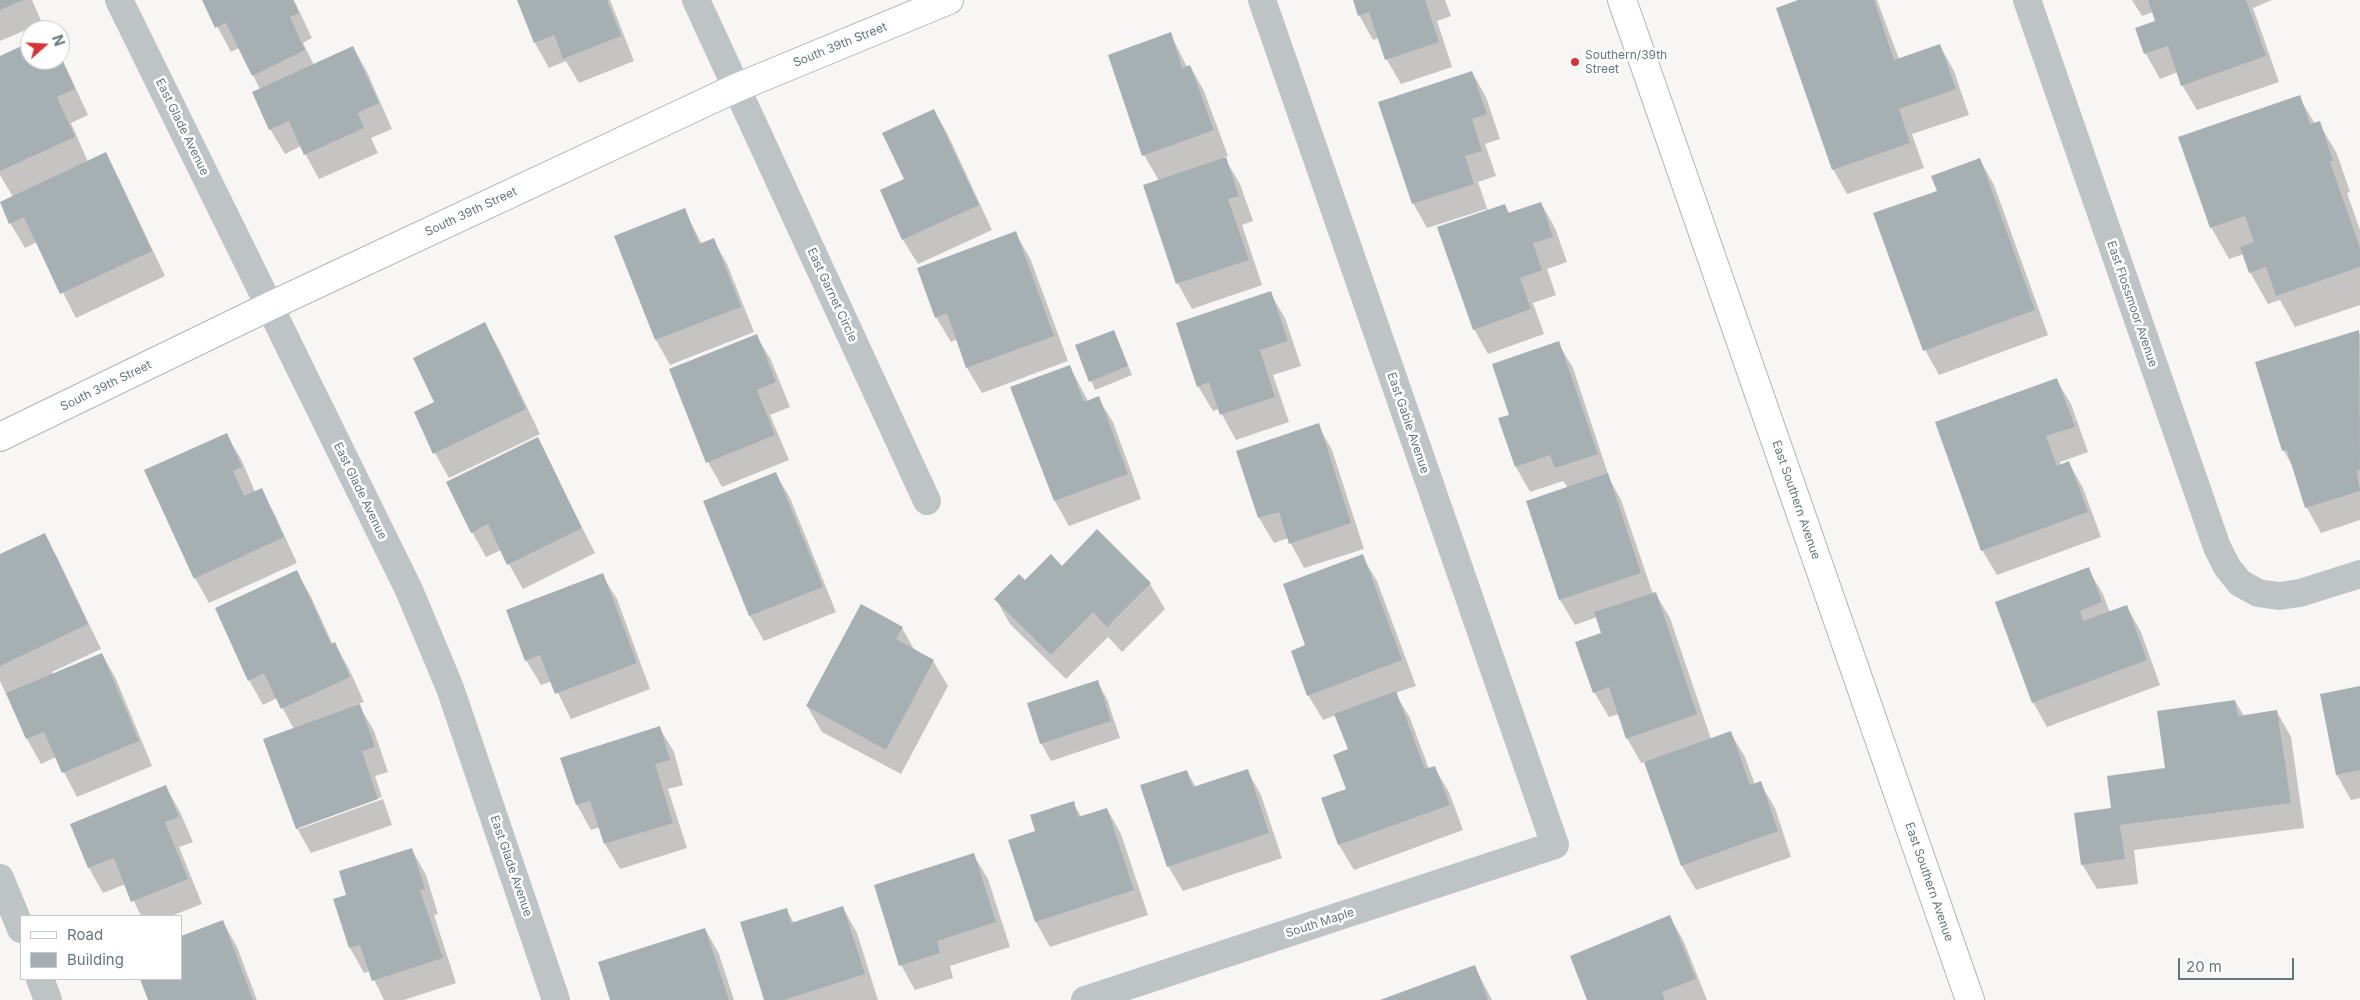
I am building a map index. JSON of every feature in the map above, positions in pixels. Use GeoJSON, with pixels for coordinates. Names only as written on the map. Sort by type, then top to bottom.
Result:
{"type":"FeatureCollection","features":[{"type":"Feature","properties":{"kind":"street","name":"East Glade Avenue"},"geometry":{"type":"LineString","coordinates":[[119,0],[409,590],[450,688],[556,1000]]}},
{"type":"Feature","properties":{"kind":"street","name":"East Garnet Circle"},"geometry":{"type":"LineString","coordinates":[[696,0],[927,501]]}},
{"type":"Feature","properties":{"kind":"street","name":"South 39th Street"},"geometry":{"type":"LineString","coordinates":[[0,437],[270,306],[736,88],[949,0]]}},
{"type":"Feature","properties":{"kind":"street","name":"East Gable Avenue"},"geometry":{"type":"LineString","coordinates":[[1262,0],[1555,845]]}},
{"type":"Feature","properties":{"kind":"street","name":"East Southern Avenue"},"geometry":{"type":"LineString","coordinates":[[1622,0],[1970,1000]]}},
{"type":"Feature","properties":{"kind":"street","name":"East Flossmoor Avenue"},"geometry":{"type":"LineString","coordinates":[[2027,0],[2217,547],[2227,567],[2240,583],[2258,593],[2279,596],[2300,593],[2360,574]]}},
{"type":"Feature","properties":{"kind":"street","name":"South Maple"},"geometry":{"type":"LineString","coordinates":[[1085,1000],[1555,845]]}},
{"type":"Feature","properties":{"kind":"street"},"geometry":{"type":"LineString","coordinates":[[0,878],[20,927]]}},
{"type":"Feature","properties":{"kind":"street"},"geometry":{"type":"LineString","coordinates":[[40,980],[48,1000]]}},
{"type":"Feature","properties":{"kind":"building"},"geometry":{"type":"Polygon","coordinates":[[[0,0],[23,0],[0,10],[0,0]]]}},
{"type":"Feature","properties":{"kind":"building"},"geometry":{"type":"Polygon","coordinates":[[[202,0],[293,0],[299,13],[290,17],[305,50],[252,76],[226,23],[215,28],[202,0]]]}},
{"type":"Feature","properties":{"kind":"building"},"geometry":{"type":"Polygon","coordinates":[[[517,0],[607,0],[621,36],[563,59],[554,35],[534,43],[517,0]]]}},
{"type":"Feature","properties":{"kind":"building"},"geometry":{"type":"Polygon","coordinates":[[[1353,0],[1425,0],[1439,42],[1385,60],[1369,12],[1358,16],[1353,0]]]}},
{"type":"Feature","properties":{"kind":"building"},"geometry":{"type":"Polygon","coordinates":[[[1798,0],[1874,0],[1894,60],[1940,44],[1956,89],[1899,109],[1910,143],[1832,170],[1776,8],[1798,0]]]}},
{"type":"Feature","properties":{"kind":"building"},"geometry":{"type":"Polygon","coordinates":[[[2148,0],[2246,0],[2266,56],[2181,86],[2168,46],[2144,54],[2135,28],[2155,21],[2148,0]]]}},
{"type":"Feature","properties":{"kind":"building"},"geometry":{"type":"Polygon","coordinates":[[[1171,32],[1182,68],[1190,65],[1214,130],[1142,156],[1108,55],[1171,32]]]}},
{"type":"Feature","properties":{"kind":"building"},"geometry":{"type":"Polygon","coordinates":[[[353,46],[379,103],[358,113],[364,128],[304,155],[289,121],[269,130],[252,92],[353,46]]]}},
{"type":"Feature","properties":{"kind":"building"},"geometry":{"type":"Polygon","coordinates":[[[20,47],[20,70],[66,70],[75,89],[57,97],[75,137],[0,171],[0,56],[20,47]]]}},
{"type":"Feature","properties":{"kind":"building"},"geometry":{"type":"Polygon","coordinates":[[[1472,71],[1487,114],[1472,119],[1482,151],[1465,156],[1474,184],[1412,204],[1378,102],[1472,71]]]}},
{"type":"Feature","properties":{"kind":"building"},"geometry":{"type":"Polygon","coordinates":[[[2300,95],[2310,124],[2320,121],[2333,161],[2330,162],[2360,248],[2360,267],[2276,296],[2266,267],[2249,273],[2240,247],[2254,242],[2245,216],[2210,228],[2178,137],[2300,95]]]}},
{"type":"Feature","properties":{"kind":"building"},"geometry":{"type":"Polygon","coordinates":[[[934,109],[979,205],[902,240],[880,190],[904,179],[882,133],[934,109]]]}},
{"type":"Feature","properties":{"kind":"building"},"geometry":{"type":"Polygon","coordinates":[[[106,152],[152,251],[60,294],[24,217],[9,224],[0,202],[106,152]]]}},
{"type":"Feature","properties":{"kind":"building"},"geometry":{"type":"Polygon","coordinates":[[[1226,157],[1239,196],[1228,199],[1249,260],[1176,284],[1143,185],[1226,157]]]}},
{"type":"Feature","properties":{"kind":"building"},"geometry":{"type":"Polygon","coordinates":[[[1980,158],[2035,310],[1923,351],[1873,213],[1937,191],[1931,176],[1980,158]]]}},
{"type":"Feature","properties":{"kind":"building"},"geometry":{"type":"Polygon","coordinates":[[[1541,202],[1553,237],[1533,243],[1542,270],[1520,278],[1531,309],[1473,330],[1437,227],[1505,204],[1508,213],[1541,202]]]}},
{"type":"Feature","properties":{"kind":"building"},"geometry":{"type":"Polygon","coordinates":[[[685,208],[699,244],[714,238],[741,307],[655,340],[614,236],[685,208]]]}},
{"type":"Feature","properties":{"kind":"building"},"geometry":{"type":"Polygon","coordinates":[[[1016,231],[1054,336],[966,368],[947,313],[935,318],[917,268],[1016,231]]]}},
{"type":"Feature","properties":{"kind":"building"},"geometry":{"type":"Polygon","coordinates":[[[1271,291],[1288,341],[1260,350],[1275,397],[1220,415],[1209,382],[1197,387],[1176,323],[1271,291]]]}},
{"type":"Feature","properties":{"kind":"building"},"geometry":{"type":"Polygon","coordinates":[[[485,322],[526,409],[433,454],[414,412],[434,402],[413,358],[485,322]]]}},
{"type":"Feature","properties":{"kind":"building"},"geometry":{"type":"Polygon","coordinates":[[[1114,330],[1128,366],[1089,382],[1075,345],[1114,330]]]}},
{"type":"Feature","properties":{"kind":"building"},"geometry":{"type":"Polygon","coordinates":[[[2359,330],[2360,470],[2357,471],[2360,491],[2305,508],[2287,450],[2282,451],[2255,362],[2359,330]]]}},
{"type":"Feature","properties":{"kind":"building"},"geometry":{"type":"Polygon","coordinates":[[[757,334],[776,382],[757,390],[775,435],[706,463],[669,369],[757,334]]]}},
{"type":"Feature","properties":{"kind":"building"},"geometry":{"type":"Polygon","coordinates":[[[1559,341],[1598,454],[1555,468],[1550,455],[1515,467],[1498,418],[1509,415],[1492,364],[1559,341]]]}},
{"type":"Feature","properties":{"kind":"building"},"geometry":{"type":"Polygon","coordinates":[[[1070,365],[1084,402],[1099,396],[1128,474],[1054,501],[1010,387],[1070,365]]]}},
{"type":"Feature","properties":{"kind":"building"},"geometry":{"type":"Polygon","coordinates":[[[2057,378],[2075,427],[2046,436],[2057,466],[2069,461],[2088,512],[1981,551],[1935,422],[2057,378]]]}},
{"type":"Feature","properties":{"kind":"building"},"geometry":{"type":"Polygon","coordinates":[[[1319,423],[1351,523],[1289,544],[1279,512],[1258,518],[1236,451],[1319,423]]]}},
{"type":"Feature","properties":{"kind":"building"},"geometry":{"type":"Polygon","coordinates":[[[227,433],[242,467],[233,471],[244,496],[262,488],[284,537],[194,579],[144,470],[227,433]]]}},
{"type":"Feature","properties":{"kind":"building"},"geometry":{"type":"Polygon","coordinates":[[[538,437],[582,528],[507,565],[488,524],[471,533],[446,482],[538,437]]]}},
{"type":"Feature","properties":{"kind":"building"},"geometry":{"type":"Polygon","coordinates":[[[776,472],[823,587],[749,616],[703,501],[776,472]]]}},
{"type":"Feature","properties":{"kind":"building"},"geometry":{"type":"Polygon","coordinates":[[[1608,473],[1641,573],[1559,600],[1526,501],[1608,473]]]}},
{"type":"Feature","properties":{"kind":"building"},"geometry":{"type":"Polygon","coordinates":[[[1097,529],[1151,583],[1107,627],[1093,612],[1051,655],[994,599],[1019,574],[1025,580],[1051,554],[1062,566],[1097,529]]]}},
{"type":"Feature","properties":{"kind":"building"},"geometry":{"type":"Polygon","coordinates":[[[45,533],[88,624],[0,666],[0,554],[45,533]]]}},
{"type":"Feature","properties":{"kind":"building"},"geometry":{"type":"Polygon","coordinates":[[[1363,554],[1402,660],[1307,696],[1291,651],[1305,645],[1283,584],[1363,554]]]}},
{"type":"Feature","properties":{"kind":"building"},"geometry":{"type":"Polygon","coordinates":[[[2089,567],[2102,602],[2080,611],[2083,621],[2127,605],[2147,660],[2032,703],[1995,602],[2089,567]]]}},
{"type":"Feature","properties":{"kind":"building"},"geometry":{"type":"Polygon","coordinates":[[[297,570],[331,644],[335,642],[350,677],[281,709],[264,673],[248,681],[215,608],[297,570]]]}},
{"type":"Feature","properties":{"kind":"building"},"geometry":{"type":"Polygon","coordinates":[[[603,573],[637,663],[555,694],[540,655],[525,661],[506,610],[603,573]]]}},
{"type":"Feature","properties":{"kind":"building"},"geometry":{"type":"Polygon","coordinates":[[[1656,592],[1697,714],[1626,739],[1609,687],[1593,693],[1575,642],[1601,633],[1594,612],[1656,592]]]}},
{"type":"Feature","properties":{"kind":"building"},"geometry":{"type":"Polygon","coordinates":[[[861,604],[903,627],[896,639],[934,660],[886,750],[806,706],[861,604]]]}},
{"type":"Feature","properties":{"kind":"building"},"geometry":{"type":"Polygon","coordinates":[[[102,653],[139,741],[62,773],[44,732],[26,739],[6,693],[102,653]]]}},
{"type":"Feature","properties":{"kind":"building"},"geometry":{"type":"Polygon","coordinates":[[[1098,680],[1111,721],[1040,744],[1027,703],[1098,680]]]}},
{"type":"Feature","properties":{"kind":"building"},"geometry":{"type":"Polygon","coordinates":[[[2360,686],[2360,770],[2336,775],[2320,694],[2360,686]]]}},
{"type":"Feature","properties":{"kind":"building"},"geometry":{"type":"Polygon","coordinates":[[[1396,691],[1425,769],[1435,766],[1450,805],[1338,845],[1321,798],[1346,789],[1333,755],[1348,749],[1334,714],[1396,691]]]}},
{"type":"Feature","properties":{"kind":"building"},"geometry":{"type":"Polygon","coordinates":[[[2235,700],[2238,716],[2277,710],[2291,803],[2120,825],[2125,859],[2081,865],[2074,813],[2111,808],[2107,776],[2165,768],[2157,711],[2235,700]]]}},
{"type":"Feature","properties":{"kind":"building"},"geometry":{"type":"Polygon","coordinates":[[[360,704],[375,747],[362,751],[378,799],[296,829],[263,739],[360,704]]]}},
{"type":"Feature","properties":{"kind":"building"},"geometry":{"type":"Polygon","coordinates":[[[660,726],[670,760],[655,764],[673,823],[604,844],[590,801],[576,805],[560,758],[660,726]]]}},
{"type":"Feature","properties":{"kind":"building"},"geometry":{"type":"Polygon","coordinates":[[[1731,731],[1750,785],[1761,781],[1778,831],[1681,866],[1644,762],[1731,731]]]}},
{"type":"Feature","properties":{"kind":"building"},"geometry":{"type":"Polygon","coordinates":[[[1248,769],[1269,833],[1167,867],[1140,785],[1187,770],[1193,787],[1248,769]]]}},
{"type":"Feature","properties":{"kind":"building"},"geometry":{"type":"Polygon","coordinates":[[[166,785],[179,817],[165,822],[188,879],[131,902],[114,858],[88,868],[70,824],[166,785]]]}},
{"type":"Feature","properties":{"kind":"building"},"geometry":{"type":"Polygon","coordinates":[[[1074,801],[1078,817],[1107,808],[1134,890],[1035,922],[1008,840],[1035,831],[1030,815],[1074,801]]]}},
{"type":"Feature","properties":{"kind":"building"},"geometry":{"type":"Polygon","coordinates":[[[412,848],[425,889],[420,890],[443,958],[372,981],[360,945],[349,948],[333,899],[346,895],[339,871],[412,848]]]}},
{"type":"Feature","properties":{"kind":"building"},"geometry":{"type":"Polygon","coordinates":[[[974,853],[996,922],[937,941],[940,953],[899,966],[874,885],[974,853]]]}},
{"type":"Feature","properties":{"kind":"building"},"geometry":{"type":"Polygon","coordinates":[[[843,906],[865,974],[784,1000],[764,1000],[740,922],[787,908],[791,923],[843,906]]]}},
{"type":"Feature","properties":{"kind":"building"},"geometry":{"type":"Polygon","coordinates":[[[1670,915],[1696,979],[1662,992],[1665,1000],[1587,1000],[1570,956],[1670,915]]]}},
{"type":"Feature","properties":{"kind":"building"},"geometry":{"type":"Polygon","coordinates":[[[223,920],[253,1000],[148,1000],[140,980],[182,980],[182,936],[223,920]]]}},
{"type":"Feature","properties":{"kind":"building"},"geometry":{"type":"Polygon","coordinates":[[[705,928],[729,1000],[610,1000],[598,962],[705,928]]]}},
{"type":"Feature","properties":{"kind":"building"},"geometry":{"type":"Polygon","coordinates":[[[1475,965],[1488,1000],[1380,1000],[1475,965]]]}},
{"type":"Feature","properties":{"kind":"place","name":"Southern/39th Street"},"geometry":{"type":"Point","coordinates":[1575,62]}}]}
